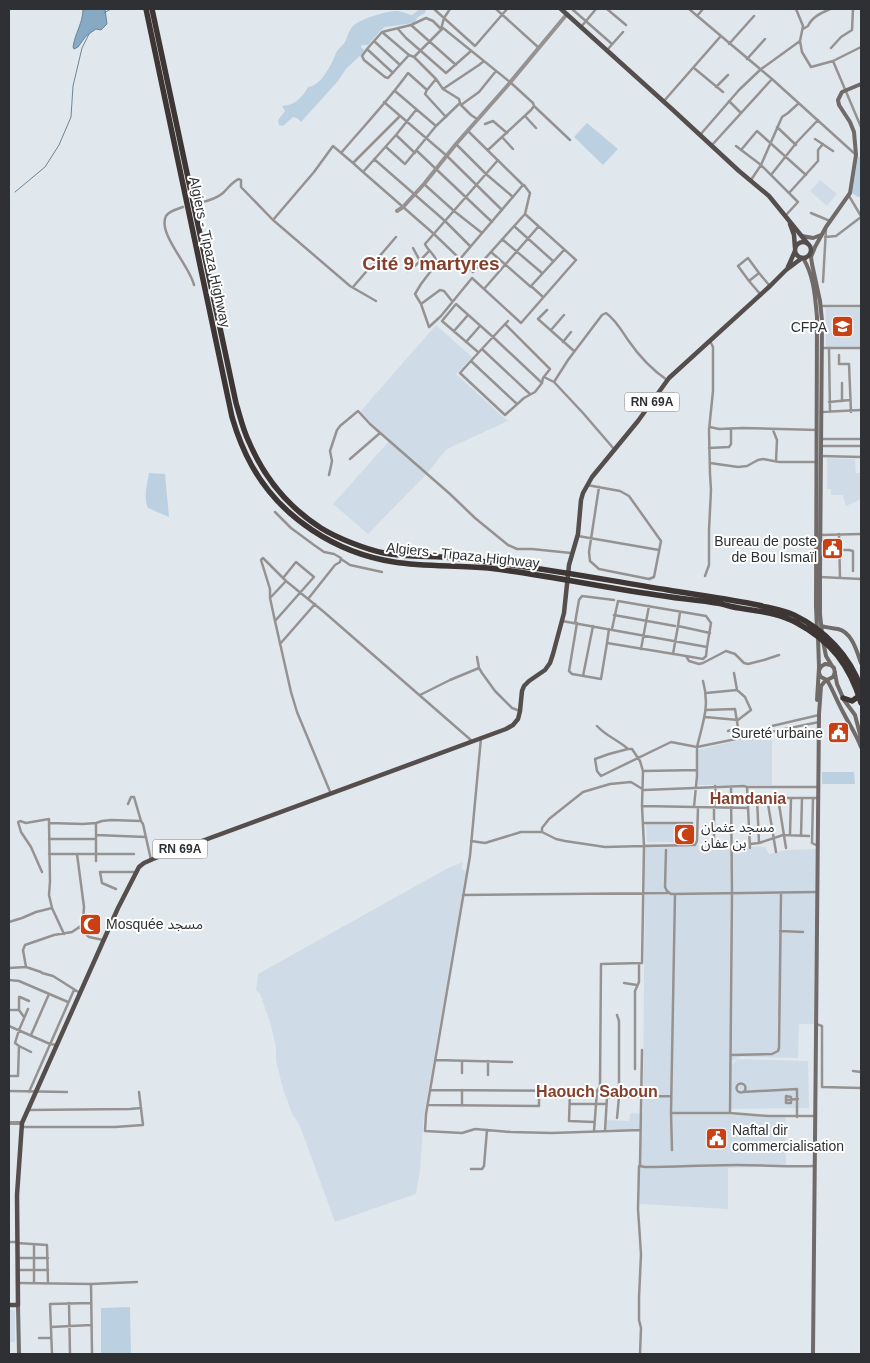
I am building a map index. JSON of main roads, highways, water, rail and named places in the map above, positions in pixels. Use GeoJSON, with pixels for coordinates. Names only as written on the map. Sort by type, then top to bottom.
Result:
{"type":"FeatureCollection","features":[{"type":"Feature","properties":{"kind":"highway","name":"Algiers - Tipaza Highway"},"geometry":{"type":"LineString","coordinates":[[146,9],[232,417],[245,453],[253,467],[268,489],[286,509],[307,527],[330,541],[351,551],[375,558],[402,563],[510,571],[718,603],[773,614],[813,629]]}},
{"type":"Feature","properties":{"kind":"highway","name":"Algiers - Tipaza Highway"},"geometry":{"type":"LineString","coordinates":[[152,9],[236,403],[248,441],[261,466],[278,491],[296,509],[338,537],[383,553],[510,564],[735,601],[782,611],[794,615],[843,654],[852,666],[861,688]]}},
{"type":"Feature","properties":{"kind":"highway","name":"Algiers - Tipaza Highway"},"geometry":{"type":"LineString","coordinates":[[832,646],[845,664],[860,699]]}},
{"type":"Feature","properties":{"kind":"highway"},"geometry":{"type":"LineString","coordinates":[[843,698],[852,701],[860,699]]}},
{"type":"Feature","properties":{"kind":"main road"},"geometry":{"type":"LineString","coordinates":[[560,9],[769,196],[811,247],[811,259],[821,306],[820,577],[822,626],[825,651],[835,672],[836,684],[856,718],[861,738]]}},
{"type":"Feature","properties":{"kind":"main road"},"geometry":{"type":"LineString","coordinates":[[802,258],[807,257],[815,247],[830,221],[851,192],[856,155],[856,139],[853,127],[838,103],[840,96],[845,90],[861,84]]}},
{"type":"Feature","properties":{"kind":"main road"},"geometry":{"type":"LineString","coordinates":[[786,215],[793,232],[797,255],[808,266],[817,317],[816,606],[819,652],[817,694],[819,715]]}},
{"type":"Feature","properties":{"kind":"main road"},"geometry":{"type":"LineString","coordinates":[[795,250],[799,243],[819,236],[825,229]]}},
{"type":"Feature","properties":{"kind":"main road"},"geometry":{"type":"LineString","coordinates":[[811,259],[815,247]]}},
{"type":"Feature","properties":{"kind":"main road","name":"RN 69A"},"geometry":{"type":"LineString","coordinates":[[786,270],[795,250]]}},
{"type":"Feature","properties":{"kind":"main road","name":"RN 69A"},"geometry":{"type":"LineString","coordinates":[[18,1305],[17,1195],[22,1125],[103,940],[136,872],[144,863],[150,860],[472,742],[513,725],[518,719],[522,691],[529,681],[545,670],[550,663],[562,621],[569,565],[578,536],[581,500],[592,476],[638,421],[667,380],[786,270],[802,258]]}},
{"type":"Feature","properties":{"kind":"main road"},"geometry":{"type":"LineString","coordinates":[[822,626],[838,629],[846,633],[851,639],[861,663]]}},
{"type":"Feature","properties":{"kind":"main road"},"geometry":{"type":"LineString","coordinates":[[819,672],[823,665],[829,664],[832,666]]}},
{"type":"Feature","properties":{"kind":"main road"},"geometry":{"type":"LineString","coordinates":[[819,672],[821,677],[833,689],[861,747]]}},
{"type":"Feature","properties":{"kind":"main road"},"geometry":{"type":"LineString","coordinates":[[813,1354],[818,892],[818,827],[815,798],[818,787],[821,686],[826,680],[833,677],[835,672]]}},
{"type":"Feature","properties":{"kind":"main road"},"geometry":{"type":"LineString","coordinates":[[9,1305],[18,1305],[19,1354]]}},
{"type":"Feature","properties":{"kind":"waterway"},"geometry":{"type":"LineString","coordinates":[[104,13],[111,9]]}},
{"type":"Feature","properties":{"kind":"waterway"},"geometry":{"type":"LineString","coordinates":[[15,192],[45,167],[59,145],[71,117],[73,86],[82,48],[89,34]]}},
{"type":"Feature","properties":{"kind":"place","name":"CFPA"},"geometry":{"type":"Point","coordinates":[843,327]}},
{"type":"Feature","properties":{"kind":"place","name":"Bureau de poste de Bou Ismaïl"},"geometry":{"type":"Point","coordinates":[833,549]}},
{"type":"Feature","properties":{"kind":"place","name":"Sureté urbaine"},"geometry":{"type":"Point","coordinates":[839,733]}},
{"type":"Feature","properties":{"kind":"place","name":"مسجد عثمان بن عفان"},"geometry":{"type":"Point","coordinates":[685,835]}},
{"type":"Feature","properties":{"kind":"place","name":"Mosquée مسجد"},"geometry":{"type":"Point","coordinates":[90,924]}},
{"type":"Feature","properties":{"kind":"place","name":"Naftal dir commercialisation"},"geometry":{"type":"Point","coordinates":[716,1138]}},
{"type":"Feature","properties":{"kind":"district","name":"Cité 9 martyres"},"geometry":{"type":"Point","coordinates":[431,263]}},
{"type":"Feature","properties":{"kind":"district","name":"Hamdania"},"geometry":{"type":"Point","coordinates":[748,798]}},
{"type":"Feature","properties":{"kind":"district","name":"Haouch Saboun"},"geometry":{"type":"Point","coordinates":[597,1091]}}]}
